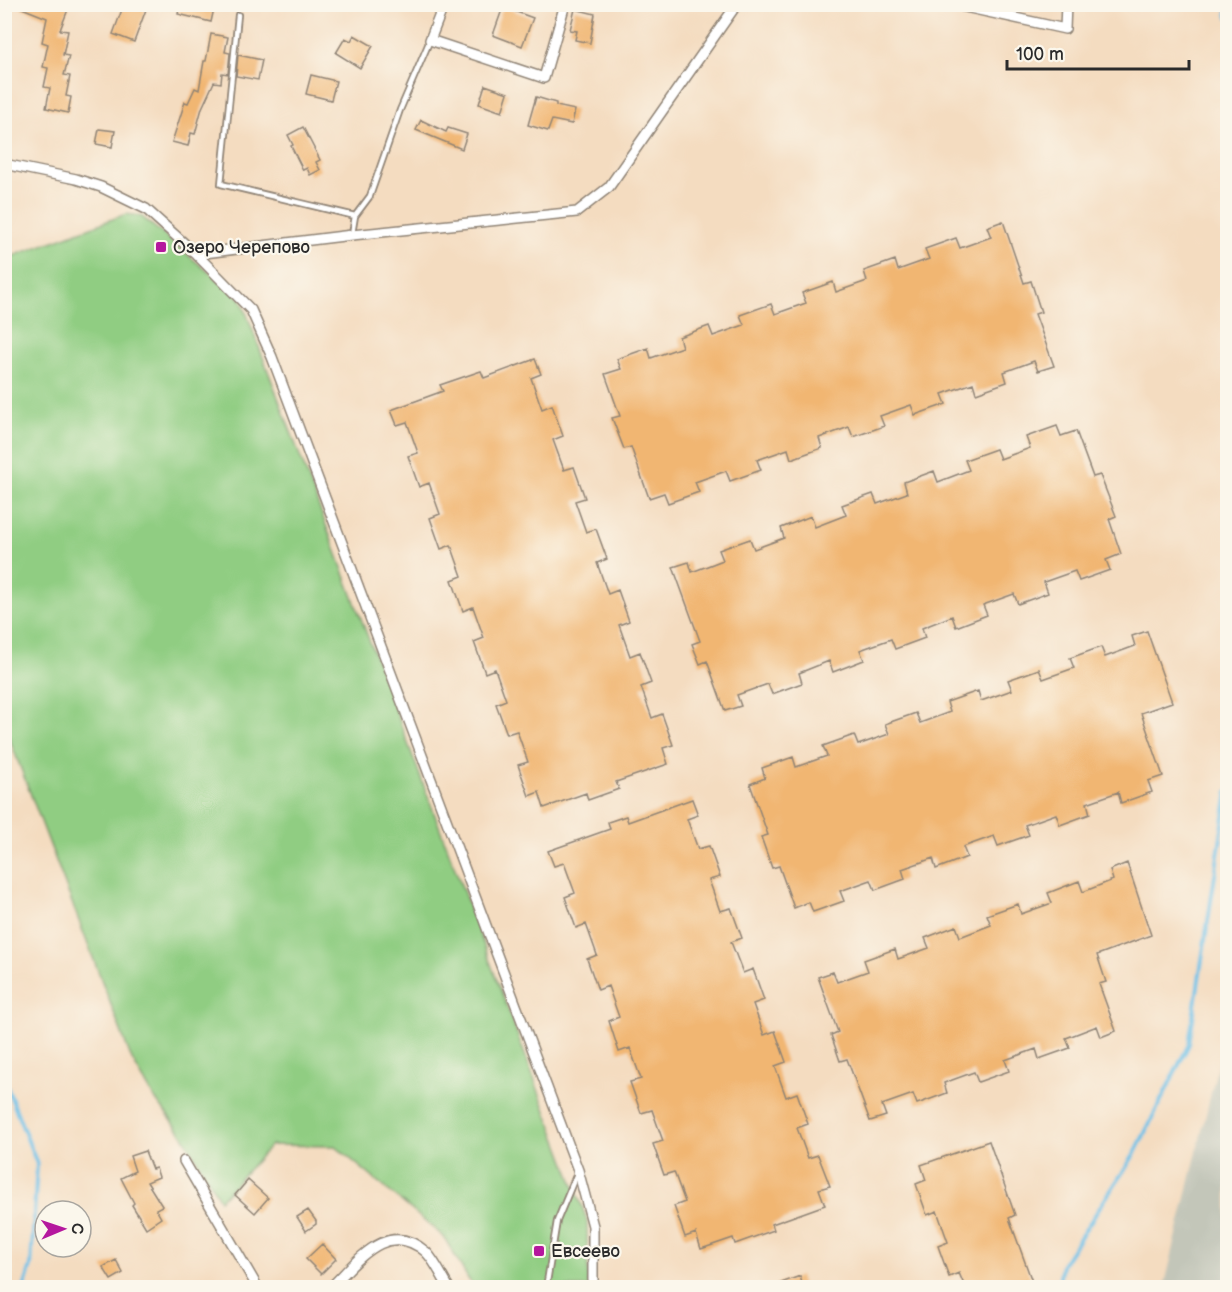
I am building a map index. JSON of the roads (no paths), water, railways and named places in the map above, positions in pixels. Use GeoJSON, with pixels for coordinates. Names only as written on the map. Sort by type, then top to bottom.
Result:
{"type":"FeatureCollection","features":[{"type":"Feature","properties":{"kind":"street"},"geometry":{"type":"LineString","coordinates":[[444,4],[430,40],[544,78],[565,4]]}},
{"type":"Feature","properties":{"kind":"street"},"geometry":{"type":"LineString","coordinates":[[196,254],[577,212],[609,187],[737,4]]}},
{"type":"Feature","properties":{"kind":"street"},"geometry":{"type":"LineString","coordinates":[[951,4],[1065,29],[1066,4]]}},
{"type":"Feature","properties":{"kind":"street"},"geometry":{"type":"LineString","coordinates":[[4,164],[76,179],[101,187],[146,209],[196,254],[251,310],[272,357],[578,1170],[593,1226],[593,1287]]}},
{"type":"Feature","properties":{"kind":"street"},"geometry":{"type":"LineString","coordinates":[[184,1161],[258,1287]]}},
{"type":"Feature","properties":{"kind":"street"},"geometry":{"type":"LineString","coordinates":[[330,1287],[372,1246],[391,1239],[407,1241],[427,1253],[449,1287]]}},
{"type":"Feature","properties":{"kind":"lane"},"geometry":{"type":"LineString","coordinates":[[238,15],[221,184],[355,216]]}},
{"type":"Feature","properties":{"kind":"lane"},"geometry":{"type":"LineString","coordinates":[[352,235],[355,216],[370,196],[400,110],[430,40]]}},
{"type":"Feature","properties":{"kind":"lane"},"geometry":{"type":"LineString","coordinates":[[546,1287],[556,1221],[578,1170]]}},
{"type":"Feature","properties":{"kind":"waterway"},"geometry":{"type":"LineString","coordinates":[[1226,4],[1228,17]]}},
{"type":"Feature","properties":{"kind":"waterway"},"geometry":{"type":"LineString","coordinates":[[1058,1288],[1062,1265],[1134,1155],[1189,1044],[1228,791]]}},
{"type":"Feature","properties":{"kind":"waterway"},"geometry":{"type":"LineString","coordinates":[[4,1084],[37,1164],[31,1266],[24,1288]]}},
{"type":"Feature","properties":{"kind":"place","name":"Озеро Черепово"},"geometry":{"type":"Point","coordinates":[161,247]}},
{"type":"Feature","properties":{"kind":"place","name":"Евсеево"},"geometry":{"type":"Point","coordinates":[539,1251]}}]}
